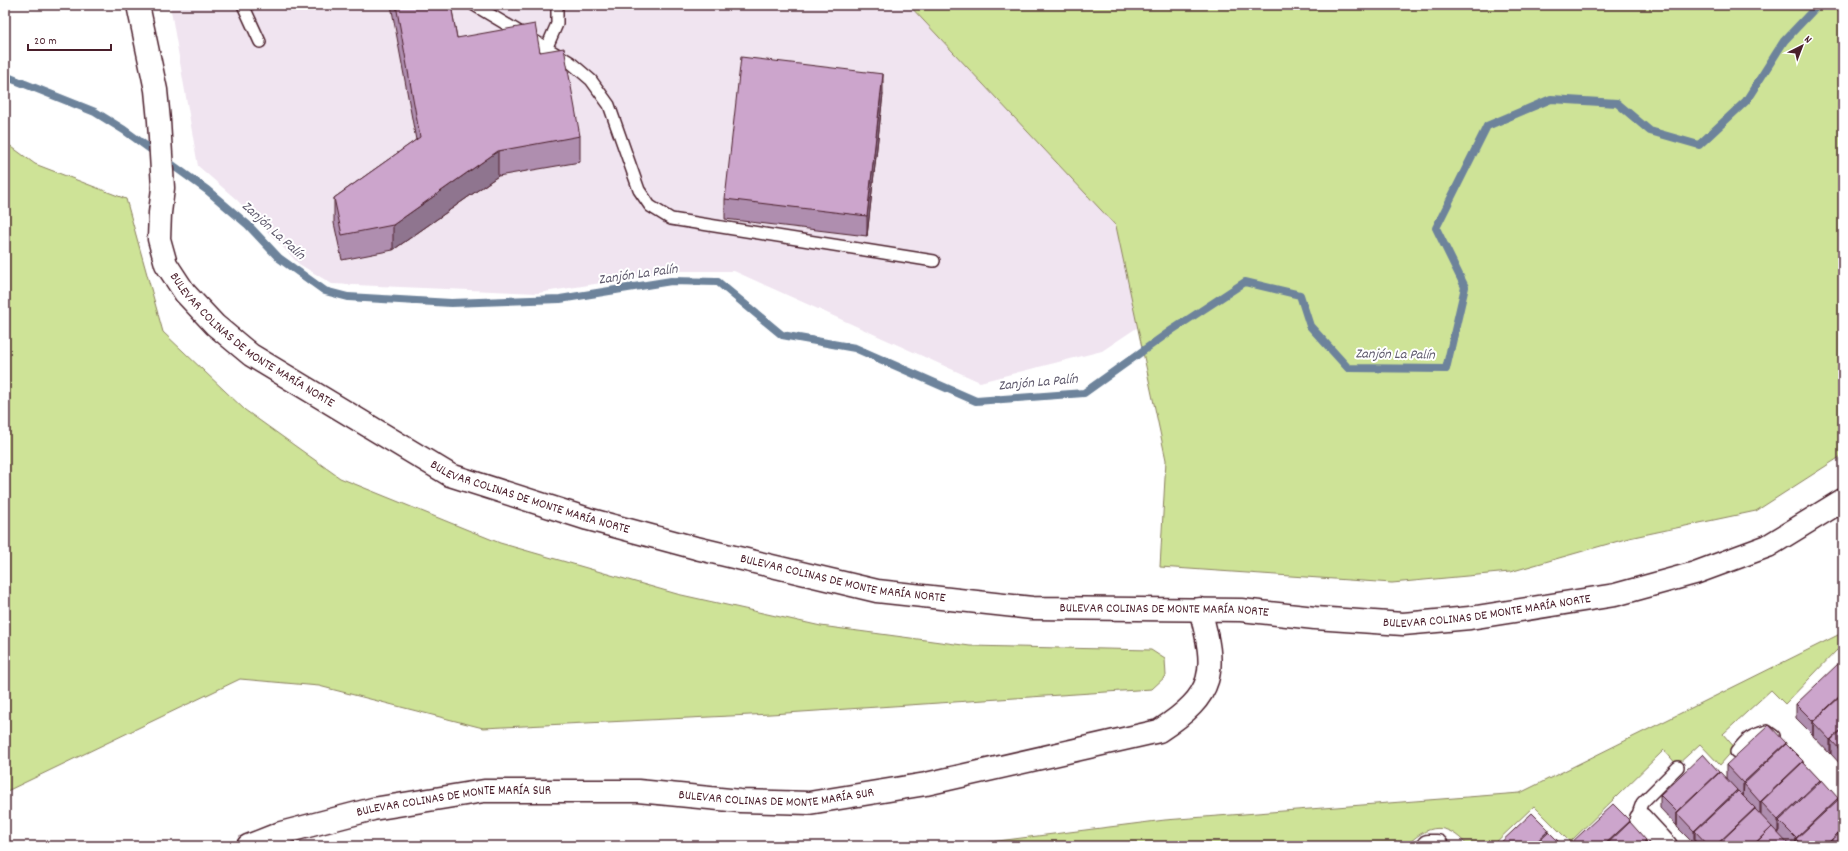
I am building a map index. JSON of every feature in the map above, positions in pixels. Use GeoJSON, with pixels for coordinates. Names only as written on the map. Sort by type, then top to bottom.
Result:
{"type":"FeatureCollection","features":[{"type":"Feature","properties":{"kind":"street","name":"BULEVAR COLINAS DE MONTE MARÍA NORTE"},"geometry":{"type":"LineString","coordinates":[[138,5],[156,90],[159,121],[163,188],[159,239],[166,264],[185,293],[215,325],[251,355],[450,475],[588,519],[696,548],[877,591],[1032,608],[1241,610],[1315,618],[1403,624],[1470,618],[1615,595],[1695,573],[1768,546],[1843,500]]}},
{"type":"Feature","properties":{"kind":"street","name":"BULEVAR COLINAS DE MONTE MARÍA SUR"},"geometry":{"type":"LineString","coordinates":[[248,846],[281,833],[373,809],[484,791],[638,791],[740,801],[809,803],[926,784],[1160,731],[1194,704],[1202,695],[1207,684],[1210,672],[1209,650],[1200,609]]}},
{"type":"Feature","properties":{"kind":"street"},"geometry":{"type":"LineString","coordinates":[[1775,736],[1791,752]]}},
{"type":"Feature","properties":{"kind":"street"},"geometry":{"type":"LineString","coordinates":[[1641,819],[1666,846]]}},
{"type":"Feature","properties":{"kind":"street"},"geometry":{"type":"LineString","coordinates":[[1428,846],[1437,846]]}},
{"type":"Feature","properties":{"kind":"lane"},"geometry":{"type":"LineString","coordinates":[[243,5],[260,42]]}},
{"type":"Feature","properties":{"kind":"lane"},"geometry":{"type":"LineString","coordinates":[[474,5],[570,62],[592,80],[608,105],[639,190],[650,206],[671,219],[934,261]]}},
{"type":"Feature","properties":{"kind":"lane"},"geometry":{"type":"LineString","coordinates":[[546,49],[557,24],[557,5]]}},
{"type":"Feature","properties":{"kind":"lane"},"geometry":{"type":"LineString","coordinates":[[1736,752],[1753,734],[1767,731],[1775,736]]}},
{"type":"Feature","properties":{"kind":"lane"},"geometry":{"type":"LineString","coordinates":[[1641,819],[1639,811],[1642,804],[1652,791],[1678,767]]}},
{"type":"Feature","properties":{"kind":"shaded area"},"geometry":{"type":"Polygon","coordinates":[[[170,5],[909,5],[1116,226],[1138,327],[1102,351],[980,382],[734,271],[677,271],[538,293],[332,284],[299,264],[237,200],[198,166],[170,5]]]}},
{"type":"Feature","properties":{"kind":"green space"},"geometry":{"type":"Polygon","coordinates":[[[909,5],[1843,5],[1843,455],[1756,511],[1629,538],[1510,572],[1392,583],[1160,567],[1166,460],[1116,226],[909,5]]]}},
{"type":"Feature","properties":{"kind":"green space"},"geometry":{"type":"Polygon","coordinates":[[[5,142],[35,164],[126,199],[163,332],[245,410],[340,478],[500,543],[677,594],[821,626],[970,646],[1151,650],[1165,659],[1166,676],[1152,689],[771,714],[483,728],[319,686],[240,679],[5,792],[5,142]]]}},
{"type":"Feature","properties":{"kind":"green space"},"geometry":{"type":"Polygon","coordinates":[[[1843,630],[1843,656],[1837,650],[1785,704],[1771,690],[1723,734],[1735,748],[1720,765],[1700,744],[1677,765],[1664,750],[1570,842],[1534,806],[1492,846],[1468,846],[1452,832],[1437,828],[1422,833],[1406,846],[958,846],[1165,820],[1520,793],[1838,635],[1843,630]]]}},
{"type":"Feature","properties":{"kind":"building"},"geometry":{"type":"Polygon","coordinates":[[[396,5],[451,5],[457,38],[535,24],[540,52],[564,48],[580,136],[498,151],[393,225],[342,235],[334,198],[420,137],[396,5]]]}},
{"type":"Feature","properties":{"kind":"building"},"geometry":{"type":"Polygon","coordinates":[[[741,57],[883,74],[867,216],[725,199],[741,57]]]}},
{"type":"Feature","properties":{"kind":"building"},"geometry":{"type":"Polygon","coordinates":[[[1839,663],[1843,667],[1843,693],[1813,721],[1796,704],[1839,663]]]}},
{"type":"Feature","properties":{"kind":"building"},"geometry":{"type":"Polygon","coordinates":[[[1843,694],[1843,728],[1830,740],[1813,722],[1843,694]]]}},
{"type":"Feature","properties":{"kind":"building"},"geometry":{"type":"Polygon","coordinates":[[[1769,725],[1786,743],[1743,783],[1726,765],[1769,725]]]}},
{"type":"Feature","properties":{"kind":"building"},"geometry":{"type":"Polygon","coordinates":[[[1843,729],[1843,753],[1831,740],[1843,729]]]}},
{"type":"Feature","properties":{"kind":"building"},"geometry":{"type":"Polygon","coordinates":[[[1786,744],[1803,761],[1760,802],[1744,784],[1786,744]]]}},
{"type":"Feature","properties":{"kind":"building"},"geometry":{"type":"Polygon","coordinates":[[[1703,754],[1719,772],[1677,812],[1660,795],[1703,754]]]}},
{"type":"Feature","properties":{"kind":"building"},"geometry":{"type":"Polygon","coordinates":[[[1803,762],[1820,780],[1778,820],[1761,802],[1803,762]]]}},
{"type":"Feature","properties":{"kind":"building"},"geometry":{"type":"Polygon","coordinates":[[[1720,772],[1737,790],[1694,831],[1677,813],[1720,772]]]}},
{"type":"Feature","properties":{"kind":"building"},"geometry":{"type":"Polygon","coordinates":[[[1822,780],[1838,798],[1796,838],[1779,821],[1822,780]]]}},
{"type":"Feature","properties":{"kind":"building"},"geometry":{"type":"Polygon","coordinates":[[[1738,791],[1755,808],[1715,846],[1709,846],[1695,831],[1738,791]]]}},
{"type":"Feature","properties":{"kind":"building"},"geometry":{"type":"Polygon","coordinates":[[[1839,799],[1843,803],[1843,828],[1825,846],[1803,846],[1796,839],[1839,799]]]}},
{"type":"Feature","properties":{"kind":"building"},"geometry":{"type":"Polygon","coordinates":[[[1613,804],[1630,821],[1603,846],[1572,846],[1570,844],[1613,804]]]}},
{"type":"Feature","properties":{"kind":"building"},"geometry":{"type":"Polygon","coordinates":[[[1755,809],[1772,827],[1752,846],[1716,846],[1755,809]]]}},
{"type":"Feature","properties":{"kind":"building"},"geometry":{"type":"Polygon","coordinates":[[[1532,813],[1549,830],[1532,846],[1497,846],[1532,813]]]}},
{"type":"Feature","properties":{"kind":"building"},"geometry":{"type":"Polygon","coordinates":[[[1630,822],[1646,840],[1640,846],[1605,846],[1630,822]]]}},
{"type":"Feature","properties":{"kind":"building"},"geometry":{"type":"Polygon","coordinates":[[[1772,827],[1789,845],[1788,846],[1753,846],[1772,827]]]}},
{"type":"Feature","properties":{"kind":"building"},"geometry":{"type":"Polygon","coordinates":[[[1843,830],[1843,846],[1826,846],[1843,830]]]}},
{"type":"Feature","properties":{"kind":"building"},"geometry":{"type":"Polygon","coordinates":[[[1549,832],[1563,846],[1534,846],[1549,832]]]}},
{"type":"Feature","properties":{"kind":"building"},"geometry":{"type":"Polygon","coordinates":[[[1647,841],[1652,846],[1642,846],[1647,841]]]}},
{"type":"Feature","properties":{"kind":"waterway","name":"Zanjón La Palín"},"geometry":{"type":"LineString","coordinates":[[5,76],[95,112],[124,130],[207,190],[248,225],[279,258],[325,291],[348,297],[451,303],[560,299],[671,281],[718,282],[782,335],[855,348],[976,401],[1084,393],[1172,330],[1245,282],[1300,295],[1310,326],[1348,368],[1446,369],[1465,287],[1436,228],[1487,126],[1551,99],[1617,103],[1650,131],[1699,145],[1746,101],[1784,41],[1818,5]]}}]}
